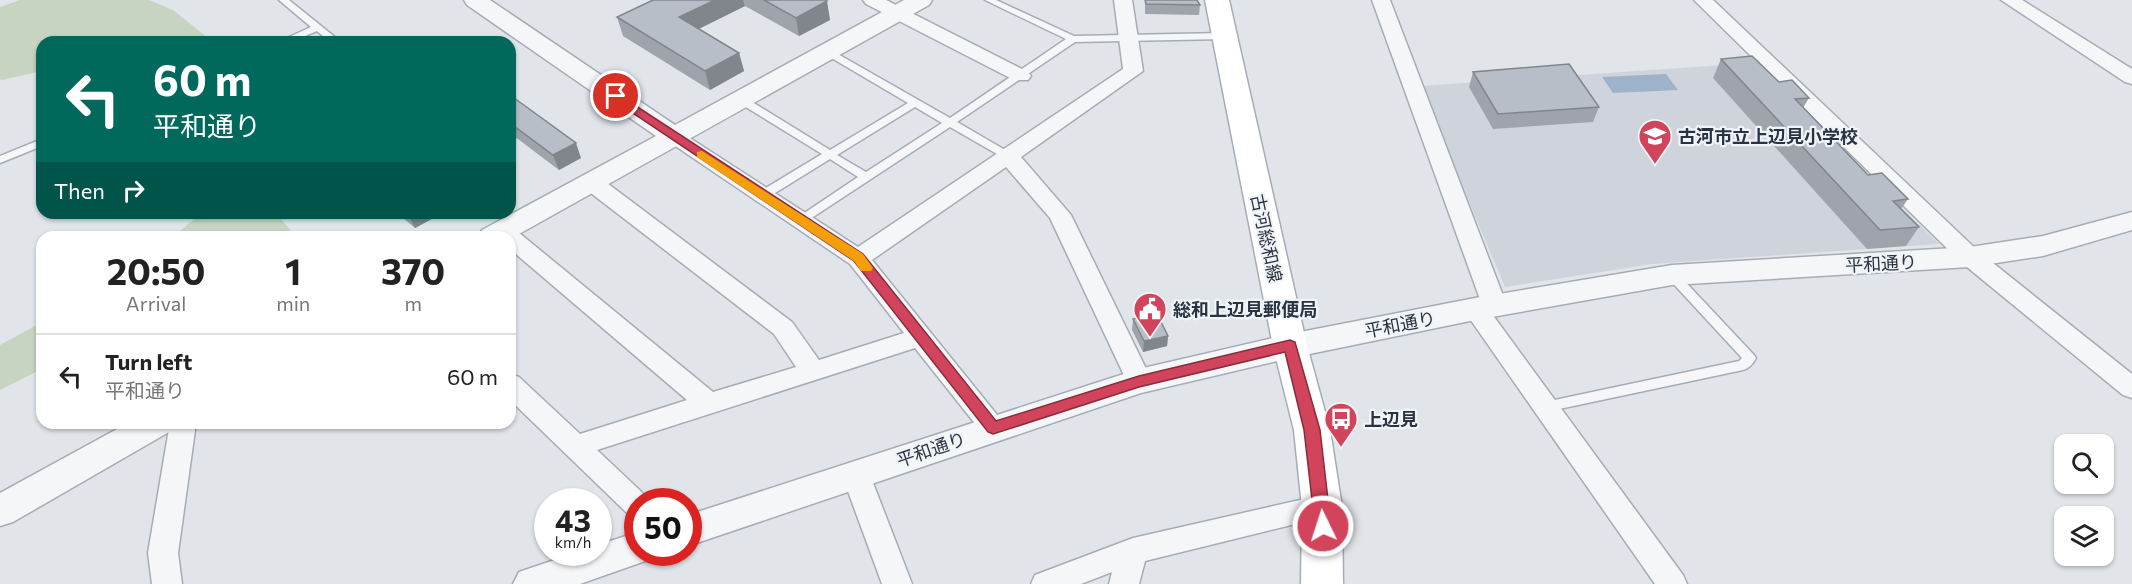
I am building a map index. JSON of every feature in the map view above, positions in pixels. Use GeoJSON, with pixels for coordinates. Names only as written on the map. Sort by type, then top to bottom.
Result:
{"type":"FeatureCollection","features":[{"type":"Feature","properties":{"kind":"main road","name":"古河総和線"},"geometry":{"type":"LineString","coordinates":[[1216,0],[1290,346],[1312,430],[1322,507],[1322,584]]}},
{"type":"Feature","properties":{"kind":"street"},"geometry":{"type":"LineString","coordinates":[[872,0],[1021,76]]}},
{"type":"Feature","properties":{"kind":"street"},"geometry":{"type":"LineString","coordinates":[[511,231],[672,135],[921,0]]}},
{"type":"Feature","properties":{"kind":"street"},"geometry":{"type":"LineString","coordinates":[[858,258],[1133,71],[1123,0]]}},
{"type":"Feature","properties":{"kind":"street"},"geometry":{"type":"LineString","coordinates":[[1381,0],[1485,307],[1545,407],[1666,583]]}},
{"type":"Feature","properties":{"kind":"street"},"geometry":{"type":"LineString","coordinates":[[1703,0],[1970,257],[2132,388]]}},
{"type":"Feature","properties":{"kind":"street"},"geometry":{"type":"LineString","coordinates":[[2010,0],[2132,78]]}},
{"type":"Feature","properties":{"kind":"street"},"geometry":{"type":"LineString","coordinates":[[485,2],[672,135],[858,258],[993,428]]}},
{"type":"Feature","properties":{"kind":"street"},"geometry":{"type":"LineString","coordinates":[[1008,156],[1060,215],[1139,381]]}},
{"type":"Feature","properties":{"kind":"street"},"geometry":{"type":"LineString","coordinates":[[591,182],[783,328],[813,371]]}},
{"type":"Feature","properties":{"kind":"street","name":"平和通り"},"geometry":{"type":"LineString","coordinates":[[702,526],[1139,381],[1290,346],[1485,307],[1672,275],[1970,257],[2043,246],[2132,221]]}},
{"type":"Feature","properties":{"kind":"street"},"geometry":{"type":"LineString","coordinates":[[516,247],[709,404]]}},
{"type":"Feature","properties":{"kind":"street"},"geometry":{"type":"LineString","coordinates":[[575,446],[921,337]]}},
{"type":"Feature","properties":{"kind":"street"},"geometry":{"type":"LineString","coordinates":[[516,390],[624,493]]}},
{"type":"Feature","properties":{"kind":"street"},"geometry":{"type":"LineString","coordinates":[[0,511],[146,429]]}},
{"type":"Feature","properties":{"kind":"street"},"geometry":{"type":"LineString","coordinates":[[167,584],[163,553],[182,429]]}},
{"type":"Feature","properties":{"kind":"street"},"geometry":{"type":"LineString","coordinates":[[856,475],[897,584]]}},
{"type":"Feature","properties":{"kind":"street"},"geometry":{"type":"LineString","coordinates":[[1046,584],[1133,551],[1322,507]]}},
{"type":"Feature","properties":{"kind":"street"},"geometry":{"type":"LineString","coordinates":[[1124,584],[1133,551]]}},
{"type":"Feature","properties":{"kind":"street"},"geometry":{"type":"LineString","coordinates":[[532,584],[624,553]]}},
{"type":"Feature","properties":{"kind":"lane"},"geometry":{"type":"LineString","coordinates":[[283,0],[329,36]]}},
{"type":"Feature","properties":{"kind":"lane"},"geometry":{"type":"LineString","coordinates":[[989,0],[1073,39],[1224,36]]}},
{"type":"Feature","properties":{"kind":"lane"},"geometry":{"type":"LineString","coordinates":[[297,36],[318,27]]}},
{"type":"Feature","properties":{"kind":"lane"},"geometry":{"type":"LineString","coordinates":[[800,220],[1021,76],[1073,39]]}},
{"type":"Feature","properties":{"kind":"lane"},"geometry":{"type":"LineString","coordinates":[[826,51],[1008,156]]}},
{"type":"Feature","properties":{"kind":"lane"},"geometry":{"type":"LineString","coordinates":[[740,99],[866,177]]}},
{"type":"Feature","properties":{"kind":"lane"},"geometry":{"type":"LineString","coordinates":[[763,195],[916,102]]}},
{"type":"Feature","properties":{"kind":"lane"},"geometry":{"type":"LineString","coordinates":[[0,160],[36,145]]}},
{"type":"Feature","properties":{"kind":"lane"},"geometry":{"type":"LineString","coordinates":[[1545,407],[1743,365],[1750,358],[1672,275]]}},
{"type":"Feature","properties":{"kind":"shaded area","name":"古河市立上辺見小学校"},"geometry":{"type":"Polygon","coordinates":[[[1752,63],[1939,244],[1652,264],[1505,287],[1420,86],[1752,63]]]}},
{"type":"Feature","properties":{"kind":"green space"},"geometry":{"type":"Polygon","coordinates":[[[20,0],[149,0],[173,10],[206,36],[36,36],[36,72],[2,80],[0,79],[0,7],[20,0]]]}},
{"type":"Feature","properties":{"kind":"green space"},"geometry":{"type":"Polygon","coordinates":[[[194,219],[281,219],[291,231],[180,231],[194,219]]]}},
{"type":"Feature","properties":{"kind":"green space"},"geometry":{"type":"Polygon","coordinates":[[[36,325],[36,372],[0,390],[0,345],[36,325]]]}},
{"type":"Feature","properties":{"kind":"water"},"geometry":{"type":"Polygon","coordinates":[[[1666,74],[1678,90],[1613,93],[1602,77],[1666,74]]]}},
{"type":"Feature","properties":{"kind":"building"},"geometry":{"type":"Polygon","coordinates":[[[653,0],[715,0],[679,17],[739,53],[705,71],[617,17],[653,0]]]}},
{"type":"Feature","properties":{"kind":"building"},"geometry":{"type":"Polygon","coordinates":[[[764,0],[825,0],[827,1],[796,18],[764,0]]]}},
{"type":"Feature","properties":{"kind":"building"},"geometry":{"type":"Polygon","coordinates":[[[1145,0],[1197,0],[1200,5],[1146,4],[1145,0]]]}},
{"type":"Feature","properties":{"kind":"building"},"geometry":{"type":"Polygon","coordinates":[[[1752,56],[1779,82],[1792,80],[1809,98],[1795,99],[1868,175],[1882,173],[1908,199],[1893,201],[1919,227],[1880,230],[1721,59],[1752,56]]]}},
{"type":"Feature","properties":{"kind":"building"},"geometry":{"type":"Polygon","coordinates":[[[1569,64],[1599,107],[1498,114],[1473,72],[1569,64]]]}},
{"type":"Feature","properties":{"kind":"building"},"geometry":{"type":"Polygon","coordinates":[[[516,99],[576,143],[553,155],[516,127],[516,99]]]}},
{"type":"Feature","properties":{"kind":"building"},"geometry":{"type":"Polygon","coordinates":[[[1157,314],[1168,336],[1144,341],[1133,319],[1157,314]]]}},
{"type":"Feature","properties":{"kind":"slow traffic"},"geometry":{"type":"LineString","coordinates":[[702,155],[858,258],[866,268]]}},
{"type":"Feature","properties":{"kind":"place","name":"古河市立上辺見小学校"},"geometry":{"type":"Point","coordinates":[1655,165]}},
{"type":"Feature","properties":{"kind":"place","name":"総和上辺見郵便局"},"geometry":{"type":"Point","coordinates":[1150,338]}},
{"type":"Feature","properties":{"kind":"place","name":"上辺見"},"geometry":{"type":"Point","coordinates":[1341,448]}},
{"type":"Feature","properties":{"kind":"route"},"geometry":{"type":"LineString","coordinates":[[616,96],[858,258],[993,428],[1139,381],[1290,346],[1312,430],[1323,526]]}}]}
